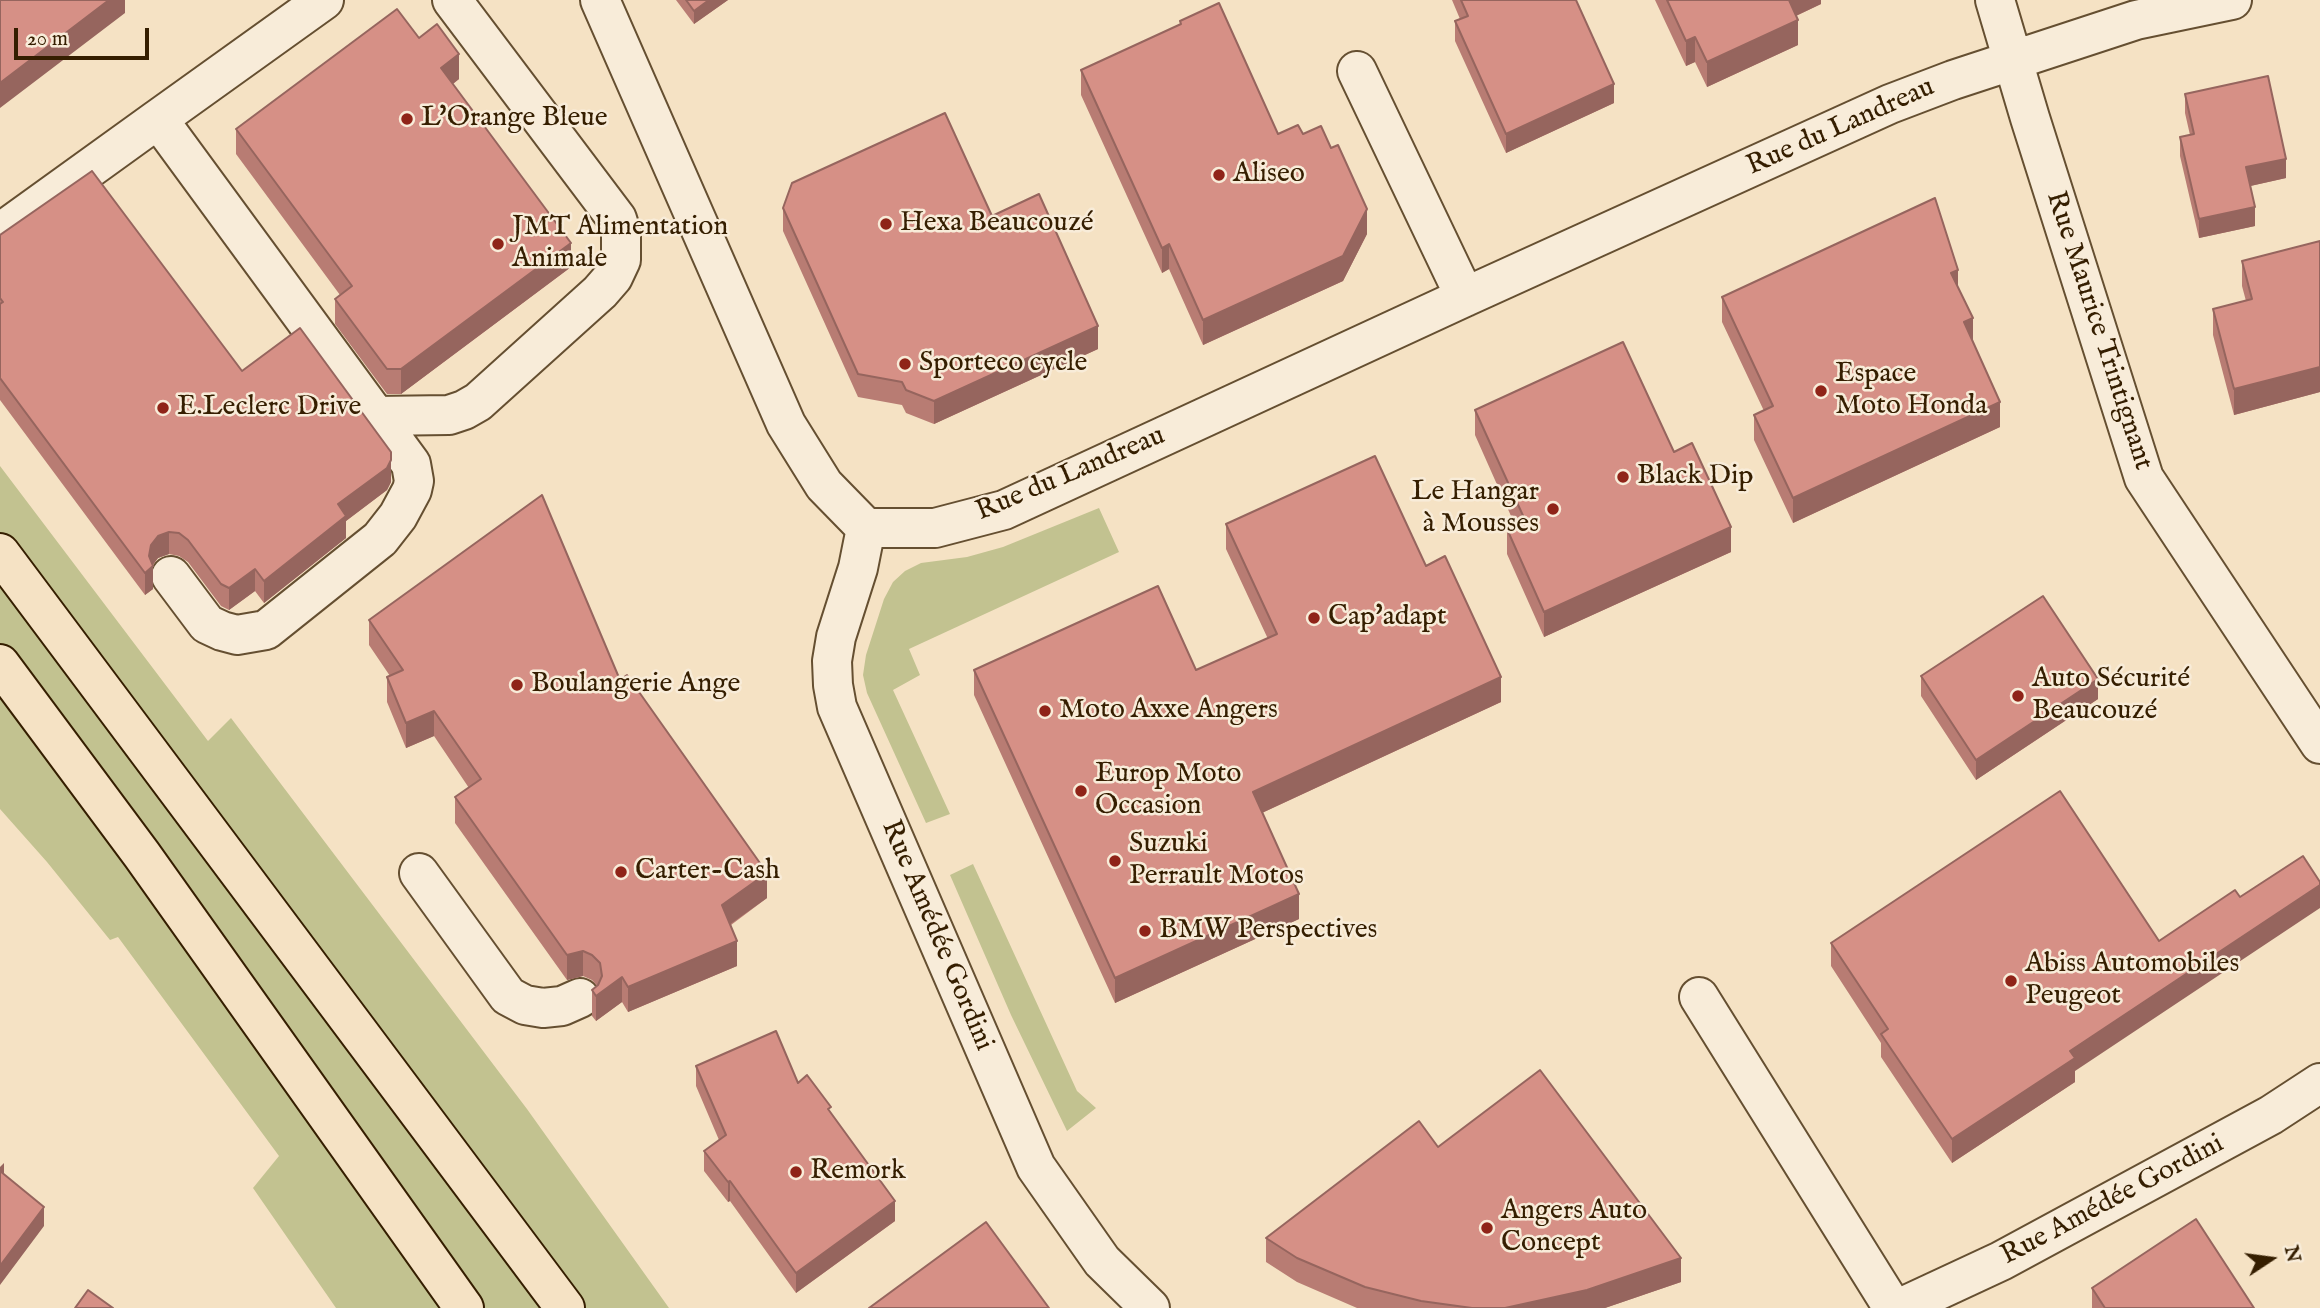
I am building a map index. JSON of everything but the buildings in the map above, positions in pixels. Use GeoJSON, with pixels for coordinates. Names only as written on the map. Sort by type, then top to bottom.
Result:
{"type":"FeatureCollection","features":[{"type":"Feature","properties":{"kind":"highway"},"geometry":{"type":"LineString","coordinates":[[0,553],[565,1308]]}},
{"type":"Feature","properties":{"kind":"highway"},"geometry":{"type":"LineString","coordinates":[[0,664],[142,855],[464,1308]]}},
{"type":"Feature","properties":{"kind":"street"},"geometry":{"type":"LineString","coordinates":[[0,233],[324,0]]}},
{"type":"Feature","properties":{"kind":"street"},"geometry":{"type":"LineString","coordinates":[[376,416],[449,415],[478,402],[600,292],[613,277],[621,260],[621,232],[617,219],[452,0]]}},
{"type":"Feature","properties":{"kind":"street"},"geometry":{"type":"LineString","coordinates":[[600,0],[786,424],[824,485],[866,528]]}},
{"type":"Feature","properties":{"kind":"street","name":"Rue Maurice Trintignant"},"geometry":{"type":"LineString","coordinates":[[1995,0],[2144,478],[2320,744]]}},
{"type":"Feature","properties":{"kind":"street","name":"Rue du Landreau"},"geometry":{"type":"LineString","coordinates":[[866,528],[935,528],[1004,510],[1891,104],[2136,20],[2232,0]]}},
{"type":"Feature","properties":{"kind":"street"},"geometry":{"type":"LineString","coordinates":[[1357,71],[1465,297]]}},
{"type":"Feature","properties":{"kind":"street"},"geometry":{"type":"LineString","coordinates":[[158,119],[407,456],[414,472],[412,490],[403,508],[380,539],[266,630],[237,635],[207,624],[171,576]]}},
{"type":"Feature","properties":{"kind":"street","name":"Rue Amédée Gordini"},"geometry":{"type":"LineString","coordinates":[[866,528],[858,568],[836,637],[832,661],[833,685],[838,707],[1036,1167],[1102,1261],[1150,1308]]}},
{"type":"Feature","properties":{"kind":"street"},"geometry":{"type":"LineString","coordinates":[[419,873],[508,996],[525,1005],[543,1008],[562,1006],[580,998]]}},
{"type":"Feature","properties":{"kind":"street"},"geometry":{"type":"LineString","coordinates":[[1699,998],[1893,1308]]}},
{"type":"Feature","properties":{"kind":"street","name":"Rue Amédée Gordini"},"geometry":{"type":"LineString","coordinates":[[1900,1308],[2001,1261],[2271,1115],[2320,1083]]}},
{"type":"Feature","properties":{"kind":"green space"},"geometry":{"type":"Polygon","coordinates":[[[0,466],[208,741],[231,718],[527,1109],[669,1308],[336,1308],[253,1188],[279,1156],[118,937],[110,940],[0,809],[0,466]]]}},
{"type":"Feature","properties":{"kind":"green space"},"geometry":{"type":"Polygon","coordinates":[[[1099,508],[1119,552],[909,649],[920,675],[893,690],[950,814],[926,823],[867,693],[863,675],[866,655],[884,599],[893,582],[905,571],[921,563],[967,557],[1003,547],[1099,508]]]}},
{"type":"Feature","properties":{"kind":"green space"},"geometry":{"type":"Polygon","coordinates":[[[973,864],[1077,1091],[1096,1108],[1067,1131],[1011,1015],[950,875],[973,864]]]}},
{"type":"Feature","properties":{"kind":"place","name":"L'Orange Bleue"},"geometry":{"type":"Point","coordinates":[407,119]}},
{"type":"Feature","properties":{"kind":"place","name":"Aliseo"},"geometry":{"type":"Point","coordinates":[1219,175]}},
{"type":"Feature","properties":{"kind":"place","name":"Hexa Beaucouzé"},"geometry":{"type":"Point","coordinates":[886,224]}},
{"type":"Feature","properties":{"kind":"place","name":"JMT Alimentation Animale"},"geometry":{"type":"Point","coordinates":[498,244]}},
{"type":"Feature","properties":{"kind":"place","name":"Sporteco cycle"},"geometry":{"type":"Point","coordinates":[905,364]}},
{"type":"Feature","properties":{"kind":"place","name":"Espace Moto Honda"},"geometry":{"type":"Point","coordinates":[1821,391]}},
{"type":"Feature","properties":{"kind":"place","name":"E.Leclerc Drive"},"geometry":{"type":"Point","coordinates":[163,408]}},
{"type":"Feature","properties":{"kind":"place","name":"Black Dip"},"geometry":{"type":"Point","coordinates":[1623,477]}},
{"type":"Feature","properties":{"kind":"place","name":"Le Hangar à Mousses"},"geometry":{"type":"Point","coordinates":[1553,509]}},
{"type":"Feature","properties":{"kind":"place","name":"Cap'adapt"},"geometry":{"type":"Point","coordinates":[1314,618]}},
{"type":"Feature","properties":{"kind":"place","name":"Boulangerie Ange"},"geometry":{"type":"Point","coordinates":[517,685]}},
{"type":"Feature","properties":{"kind":"place","name":"Auto Sécurité Beaucouzé"},"geometry":{"type":"Point","coordinates":[2018,696]}},
{"type":"Feature","properties":{"kind":"place","name":"Moto Axxe Angers"},"geometry":{"type":"Point","coordinates":[1045,711]}},
{"type":"Feature","properties":{"kind":"place","name":"Europ Moto Occasion"},"geometry":{"type":"Point","coordinates":[1081,791]}},
{"type":"Feature","properties":{"kind":"place","name":"Suzuki Perrault Motos"},"geometry":{"type":"Point","coordinates":[1115,861]}},
{"type":"Feature","properties":{"kind":"place","name":"Carter-Cash"},"geometry":{"type":"Point","coordinates":[621,872]}},
{"type":"Feature","properties":{"kind":"place","name":"BMW Perspectives"},"geometry":{"type":"Point","coordinates":[1145,931]}},
{"type":"Feature","properties":{"kind":"place","name":"Abiss Automobiles Peugeot"},"geometry":{"type":"Point","coordinates":[2011,981]}},
{"type":"Feature","properties":{"kind":"place","name":"Remork"},"geometry":{"type":"Point","coordinates":[796,1172]}},
{"type":"Feature","properties":{"kind":"place","name":"Angers Auto Concept"},"geometry":{"type":"Point","coordinates":[1487,1228]}}]}
